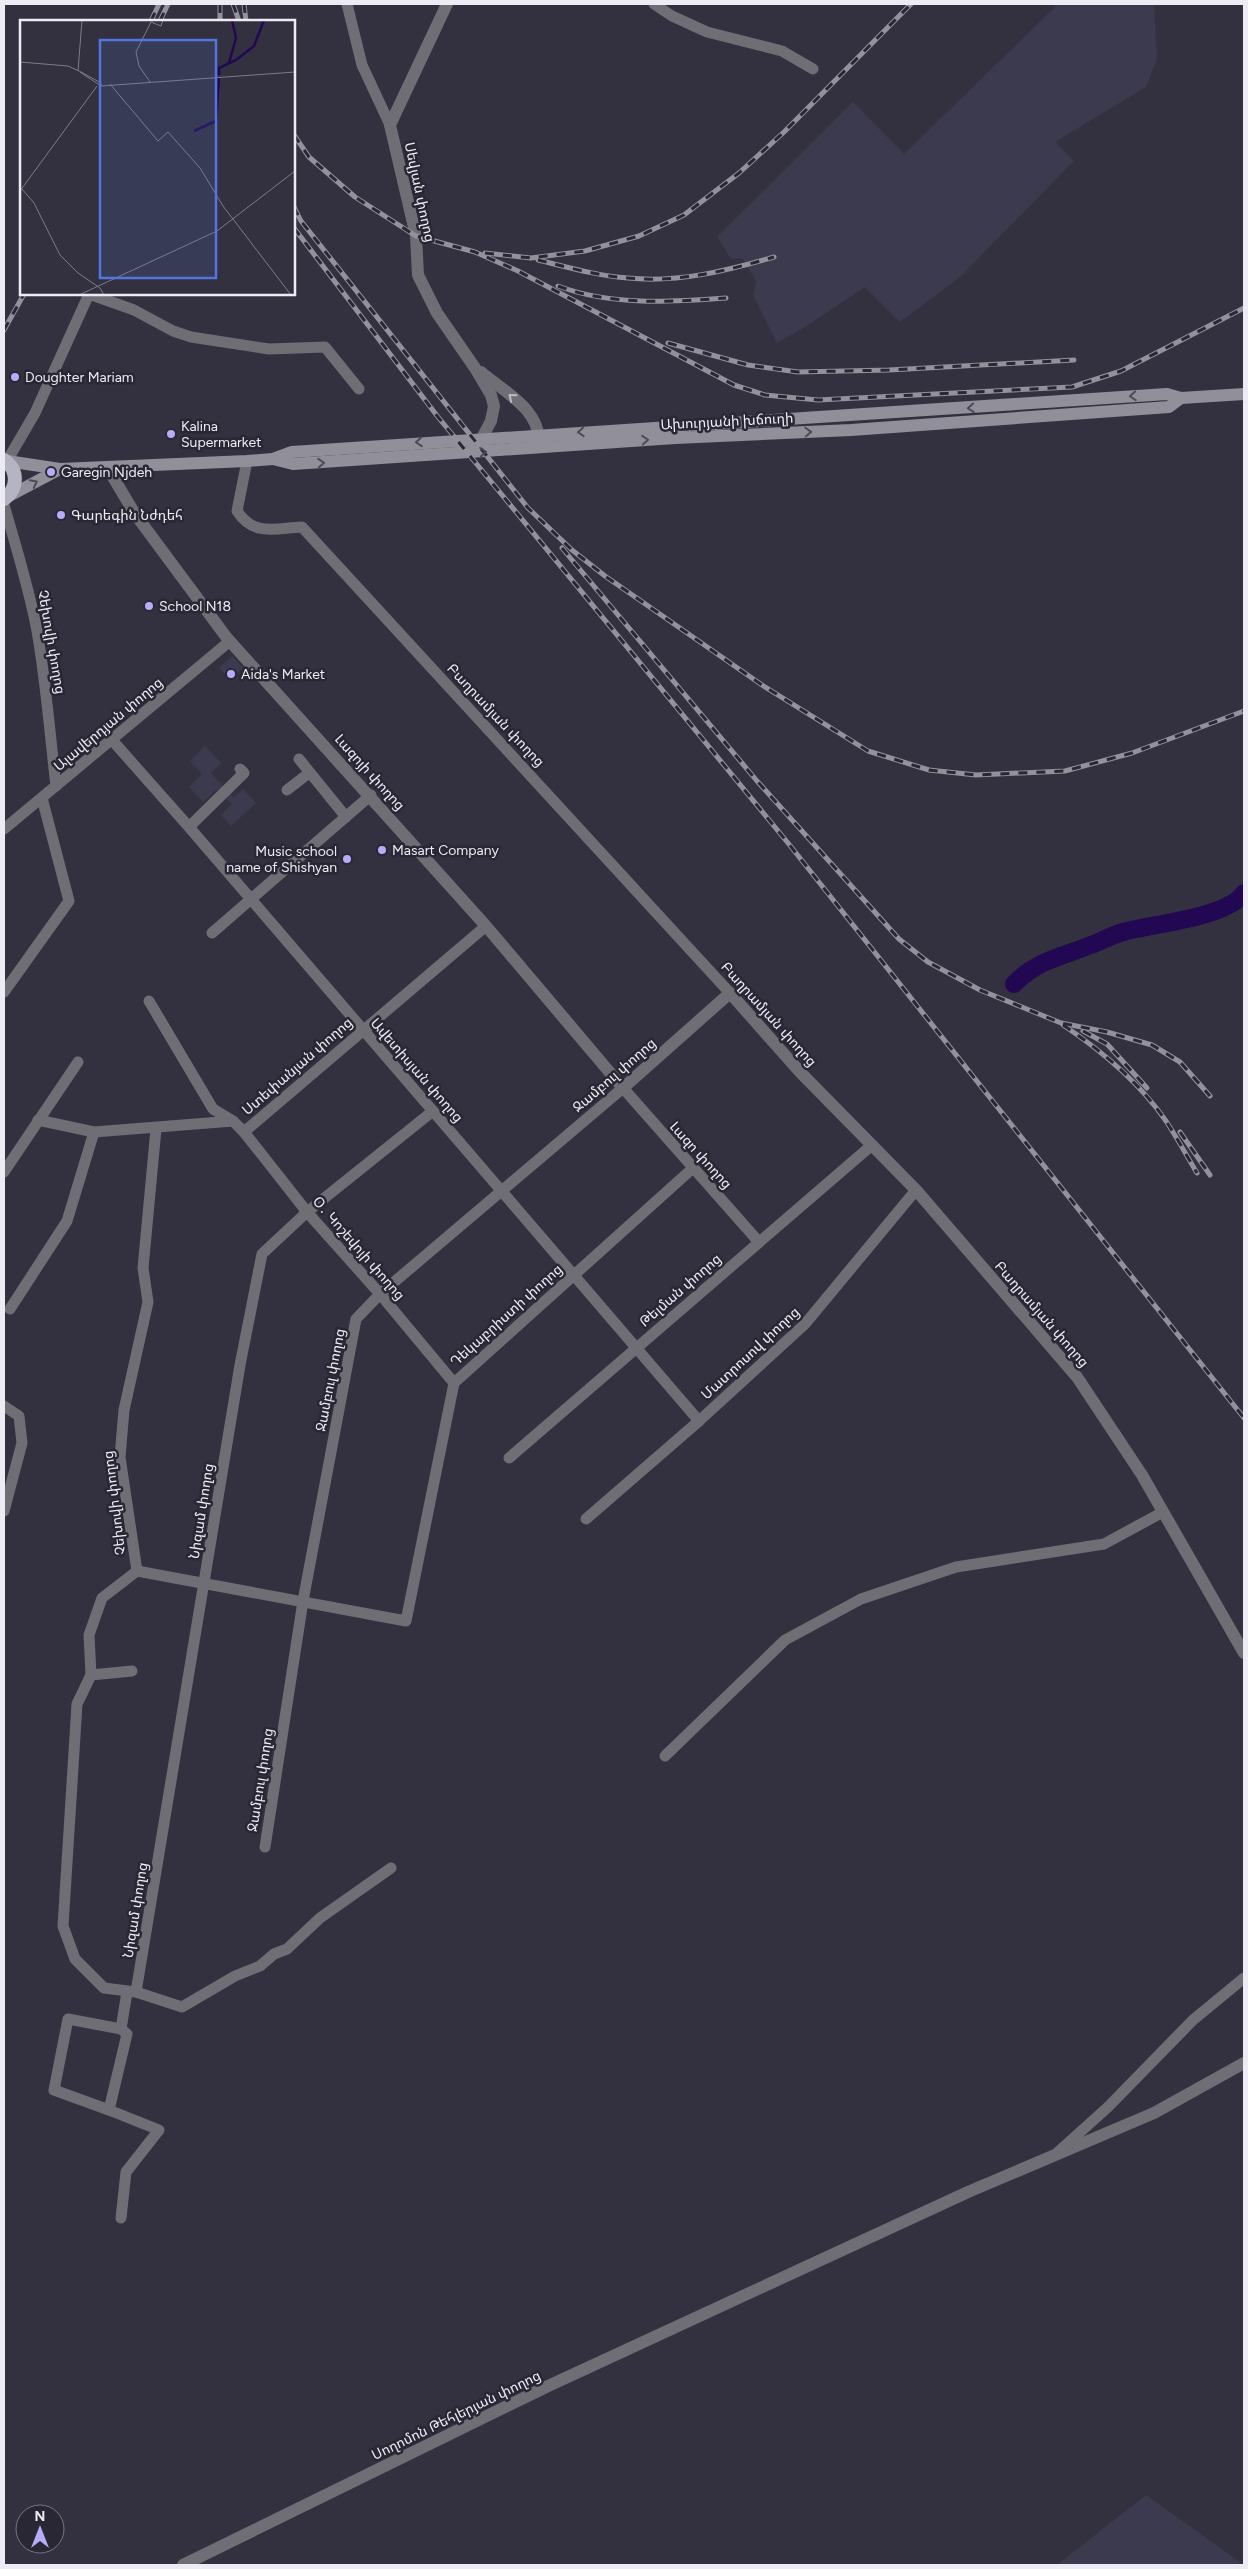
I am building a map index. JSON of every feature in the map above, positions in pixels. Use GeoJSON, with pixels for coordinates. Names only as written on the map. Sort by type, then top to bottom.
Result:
{"type":"FeatureCollection","features":[{"type":"Feature","properties":{"kind":"highway"},"geometry":{"type":"LineString","coordinates":[[5,460],[12,467],[15,482],[5,500]]}},
{"type":"Feature","properties":{"kind":"main road","name":"Ախուրյանի խճուղի"},"geometry":{"type":"LineString","coordinates":[[273,458],[293,464],[538,440],[821,419],[1167,394],[1181,398],[1244,394]]}},
{"type":"Feature","properties":{"kind":"main road","name":"Ախուրյանի խճուղի"},"geometry":{"type":"LineString","coordinates":[[5,500],[60,469],[246,461],[273,458],[292,452],[482,438],[538,440]]}},
{"type":"Feature","properties":{"kind":"main road"},"geometry":{"type":"LineString","coordinates":[[5,460],[60,469]]}},
{"type":"Feature","properties":{"kind":"street","name":"Սեվյան փողոց"},"geometry":{"type":"LineString","coordinates":[[347,4],[362,65],[390,125],[416,236],[418,275],[437,313],[475,368],[494,406],[491,421],[482,438]]}},
{"type":"Feature","properties":{"kind":"street"},"geometry":{"type":"LineString","coordinates":[[390,125],[447,4]]}},
{"type":"Feature","properties":{"kind":"street"},"geometry":{"type":"LineString","coordinates":[[654,4],[672,16],[707,32],[782,51],[813,69]]}},
{"type":"Feature","properties":{"kind":"street"},"geometry":{"type":"LineString","coordinates":[[5,460],[36,413],[89,295]]}},
{"type":"Feature","properties":{"kind":"street"},"geometry":{"type":"LineString","coordinates":[[92,295],[134,310],[173,332],[190,337],[269,349],[325,348],[359,389]]}},
{"type":"Feature","properties":{"kind":"street","name":"Սեվյան փողոց"},"geometry":{"type":"LineString","coordinates":[[475,368],[529,412],[536,422],[538,440]]}},
{"type":"Feature","properties":{"kind":"street","name":"Բաղրամյան փողոց"},"geometry":{"type":"LineString","coordinates":[[246,461],[237,511],[244,522],[255,529],[302,527],[730,993],[800,1072],[916,1190],[1077,1377],[1163,1512],[1244,1653]]}},
{"type":"Feature","properties":{"kind":"street","name":"Լազոյի փողոց"},"geometry":{"type":"LineString","coordinates":[[107,467],[136,514],[230,641],[371,795],[486,926],[622,1088]]}},
{"type":"Feature","properties":{"kind":"street","name":"Չեխովի փողոց"},"geometry":{"type":"LineString","coordinates":[[5,500],[37,631],[56,786]]}},
{"type":"Feature","properties":{"kind":"street","name":"Ալավերդյան փողոց"},"geometry":{"type":"LineString","coordinates":[[4,829],[230,641]]}},
{"type":"Feature","properties":{"kind":"street","name":"Ավետիսյան փողոց"},"geometry":{"type":"LineString","coordinates":[[112,740],[189,827],[699,1421]]}},
{"type":"Feature","properties":{"kind":"street"},"geometry":{"type":"LineString","coordinates":[[299,758],[309,773],[346,817]]}},
{"type":"Feature","properties":{"kind":"street"},"geometry":{"type":"LineString","coordinates":[[189,827],[244,773],[240,770]]}},
{"type":"Feature","properties":{"kind":"street"},"geometry":{"type":"LineString","coordinates":[[287,790],[309,773]]}},
{"type":"Feature","properties":{"kind":"street"},"geometry":{"type":"LineString","coordinates":[[212,933],[371,795]]}},
{"type":"Feature","properties":{"kind":"street"},"geometry":{"type":"LineString","coordinates":[[4,992],[69,901],[42,798]]}},
{"type":"Feature","properties":{"kind":"street","name":"Ստեփանյան փողոց"},"geometry":{"type":"LineString","coordinates":[[38,1120],[94,1132],[233,1121],[244,1132],[486,926]]}},
{"type":"Feature","properties":{"kind":"street","name":"Ջամբուլ փողոց"},"geometry":{"type":"LineString","coordinates":[[265,1847],[303,1601],[356,1319],[380,1294],[622,1088],[730,993]]}},
{"type":"Feature","properties":{"kind":"street"},"geometry":{"type":"LineString","coordinates":[[149,1002],[213,1109],[233,1121]]}},
{"type":"Feature","properties":{"kind":"street"},"geometry":{"type":"LineString","coordinates":[[4,1172],[78,1062]]}},
{"type":"Feature","properties":{"kind":"street","name":"Լազո փողոց"},"geometry":{"type":"LineString","coordinates":[[622,1088],[758,1241]]}},
{"type":"Feature","properties":{"kind":"street","name":"Նիզամ փողոց"},"geometry":{"type":"LineString","coordinates":[[109,2110],[127,2034],[121,2029],[132,1992],[205,1583],[240,1365],[262,1254],[307,1212],[433,1111]]}},
{"type":"Feature","properties":{"kind":"street","name":"Չեխովի փողոց"},"geometry":{"type":"LineString","coordinates":[[156,1128],[142,1268],[148,1302],[124,1410],[120,1457],[137,1571],[102,1598],[89,1635],[91,1675],[77,1704],[63,1926],[75,1960],[104,1988],[132,1992],[182,2007],[235,1976],[260,1966],[274,1954],[286,1949],[320,1918],[391,1868]]}},
{"type":"Feature","properties":{"kind":"street"},"geometry":{"type":"LineString","coordinates":[[10,1309],[67,1221],[94,1132]]}},
{"type":"Feature","properties":{"kind":"street","name":"Օ․ Կոշեվոյի փողոց"},"geometry":{"type":"LineString","coordinates":[[244,1132],[307,1212],[380,1294],[454,1383]]}},
{"type":"Feature","properties":{"kind":"street","name":"Թելման փողոց"},"geometry":{"type":"LineString","coordinates":[[509,1458],[758,1241],[872,1145]]}},
{"type":"Feature","properties":{"kind":"street","name":"Դեկաբրիստի փողոց"},"geometry":{"type":"LineString","coordinates":[[303,1601],[406,1621],[454,1383],[693,1168]]}},
{"type":"Feature","properties":{"kind":"street","name":"Մատրոսով փողոց"},"geometry":{"type":"LineString","coordinates":[[586,1519],[699,1421],[805,1324],[916,1190]]}},
{"type":"Feature","properties":{"kind":"street"},"geometry":{"type":"LineString","coordinates":[[4,1406],[19,1416],[22,1443],[4,1511]]}},
{"type":"Feature","properties":{"kind":"street"},"geometry":{"type":"LineString","coordinates":[[664,1756],[785,1640],[861,1599],[956,1567],[1104,1544],[1163,1512]]}},
{"type":"Feature","properties":{"kind":"street"},"geometry":{"type":"LineString","coordinates":[[137,1571],[303,1601]]}},
{"type":"Feature","properties":{"kind":"street"},"geometry":{"type":"LineString","coordinates":[[91,1675],[132,1672]]}},
{"type":"Feature","properties":{"kind":"street"},"geometry":{"type":"LineString","coordinates":[[1053,2157],[1108,2107],[1193,2020],[1244,1978]]}},
{"type":"Feature","properties":{"kind":"street"},"geometry":{"type":"LineString","coordinates":[[121,2029],[68,2019],[54,2090],[159,2130],[126,2172],[121,2218]]}},
{"type":"Feature","properties":{"kind":"street","name":"Սողոմոն Թեհլերյան փողոց"},"geometry":{"type":"LineString","coordinates":[[183,2565],[546,2387],[968,2192],[1154,2113],[1244,2063]]}},
{"type":"Feature","properties":{"kind":"shaded area"},"geometry":{"type":"Polygon","coordinates":[[[1058,4],[1154,4],[1157,59],[1146,87],[1055,142],[1074,161],[960,277],[900,322],[865,287],[805,327],[777,343],[753,295],[756,281],[742,258],[731,259],[717,237],[853,102],[904,154],[1058,4]]]}},
{"type":"Feature","properties":{"kind":"shaded area","name":"Aida's Market"},"geometry":{"type":"Polygon","coordinates":[[[232,656],[243,668],[230,680],[219,668],[232,656]]]}},
{"type":"Feature","properties":{"kind":"shaded area"},"geometry":{"type":"Polygon","coordinates":[[[205,746],[221,763],[211,773],[234,798],[243,789],[256,803],[231,826],[221,815],[232,804],[217,789],[203,802],[189,787],[202,774],[190,761],[205,746]]]}},
{"type":"Feature","properties":{"kind":"shaded area"},"geometry":{"type":"Polygon","coordinates":[[[1146,2495],[1244,2565],[1057,2565],[1146,2495]]]}},
{"type":"Feature","properties":{"kind":"waterway"},"geometry":{"type":"LineString","coordinates":[[1014,984],[1032,969],[1050,960],[1123,932],[1188,919],[1222,909],[1235,902],[1244,893]]}},
{"type":"Feature","properties":{"kind":"railway"},"geometry":{"type":"LineString","coordinates":[[151,20],[159,4]]}},
{"type":"Feature","properties":{"kind":"railway"},"geometry":{"type":"LineString","coordinates":[[160,20],[168,4]]}},
{"type":"Feature","properties":{"kind":"railway"},"geometry":{"type":"LineString","coordinates":[[220,4],[220,20]]}},
{"type":"Feature","properties":{"kind":"railway"},"geometry":{"type":"LineString","coordinates":[[233,4],[239,20]]}},
{"type":"Feature","properties":{"kind":"railway"},"geometry":{"type":"LineString","coordinates":[[244,4],[246,20]]}},
{"type":"Feature","properties":{"kind":"railway"},"geometry":{"type":"LineString","coordinates":[[485,253],[531,258],[585,251],[639,236],[684,215],[739,173],[784,132],[911,4]]}},
{"type":"Feature","properties":{"kind":"railway"},"geometry":{"type":"LineString","coordinates":[[295,136],[309,157],[355,197],[416,236],[475,252],[518,271],[734,385],[765,395],[818,400],[1072,387],[1121,371],[1244,308]]}},
{"type":"Feature","properties":{"kind":"railway"},"geometry":{"type":"LineString","coordinates":[[295,209],[301,221],[528,508],[572,550],[605,576],[762,685],[868,751],[929,770],[976,775],[1065,771],[1132,753],[1244,711]]}},
{"type":"Feature","properties":{"kind":"railway"},"geometry":{"type":"LineString","coordinates":[[295,229],[438,417],[788,843],[1244,1418]]}},
{"type":"Feature","properties":{"kind":"railway"},"geometry":{"type":"LineString","coordinates":[[538,260],[605,275],[665,279],[702,275],[774,257]]}},
{"type":"Feature","properties":{"kind":"railway"},"geometry":{"type":"LineString","coordinates":[[558,286],[599,297],[620,300],[684,301],[726,298]]}},
{"type":"Feature","properties":{"kind":"railway"},"geometry":{"type":"LineString","coordinates":[[4,330],[23,295]]}},
{"type":"Feature","properties":{"kind":"railway"},"geometry":{"type":"LineString","coordinates":[[668,343],[748,365],[798,372],[889,370],[1074,360]]}},
{"type":"Feature","properties":{"kind":"railway"},"geometry":{"type":"LineString","coordinates":[[562,548],[757,781],[899,939],[928,962],[980,990],[1061,1023],[1107,1032],[1152,1045],[1180,1062],[1210,1096]]}},
{"type":"Feature","properties":{"kind":"railway"},"geometry":{"type":"LineString","coordinates":[[1063,1025],[1092,1045],[1144,1093],[1166,1121],[1197,1173]]}},
{"type":"Feature","properties":{"kind":"railway"},"geometry":{"type":"LineString","coordinates":[[1083,1031],[1107,1044],[1147,1088]]}},
{"type":"Feature","properties":{"kind":"railway"},"geometry":{"type":"LineString","coordinates":[[1180,1132],[1210,1175]]}},
{"type":"Feature","properties":{"kind":"place","name":"Doughter Mariam"},"geometry":{"type":"Point","coordinates":[15,377]}},
{"type":"Feature","properties":{"kind":"place","name":"Kalina Supermarket"},"geometry":{"type":"Point","coordinates":[171,434]}},
{"type":"Feature","properties":{"kind":"place","name":"Garegin Njdeh"},"geometry":{"type":"Point","coordinates":[51,472]}},
{"type":"Feature","properties":{"kind":"place","name":"Գարեգին Նժդեհ"},"geometry":{"type":"Point","coordinates":[61,515]}},
{"type":"Feature","properties":{"kind":"place","name":"School N18"},"geometry":{"type":"Point","coordinates":[149,606]}},
{"type":"Feature","properties":{"kind":"place","name":"Aida's Market"},"geometry":{"type":"Point","coordinates":[231,674]}},
{"type":"Feature","properties":{"kind":"place","name":"Masart Company"},"geometry":{"type":"Point","coordinates":[382,850]}},
{"type":"Feature","properties":{"kind":"place","name":"Music school name of Shishyan"},"geometry":{"type":"Point","coordinates":[347,859]}}]}
